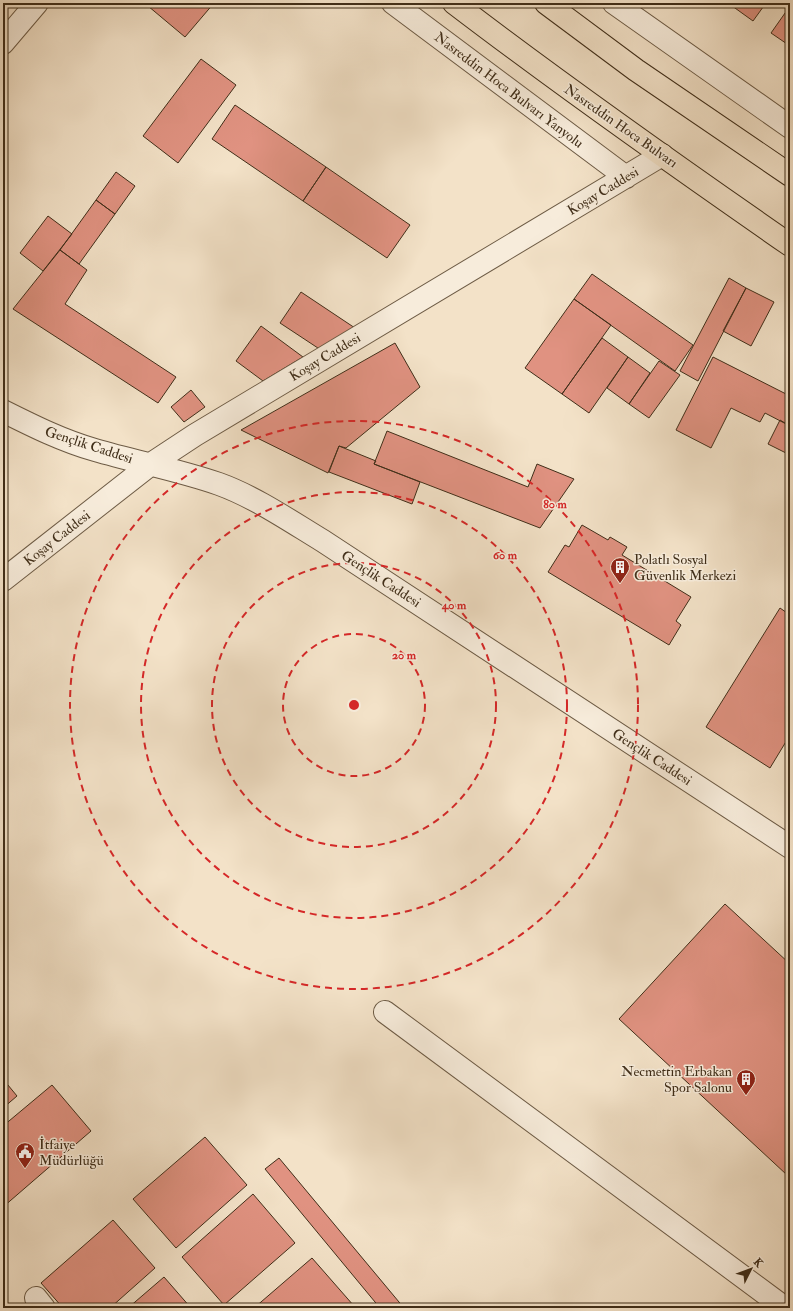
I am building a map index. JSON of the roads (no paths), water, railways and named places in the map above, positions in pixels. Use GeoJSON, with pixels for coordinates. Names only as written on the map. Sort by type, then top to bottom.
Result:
{"type":"FeatureCollection","features":[{"type":"Feature","properties":{"kind":"highway","name":"Nasreddin Hoca Bulvarı"},"geometry":{"type":"LineString","coordinates":[[454,3],[522,55],[790,245]]}},
{"type":"Feature","properties":{"kind":"highway"},"geometry":{"type":"LineString","coordinates":[[546,3],[636,70],[790,175]]}},
{"type":"Feature","properties":{"kind":"street"},"geometry":{"type":"LineString","coordinates":[[3,43],[36,3]]}},
{"type":"Feature","properties":{"kind":"street","name":"Nasreddin Hoca Bulvarı Yanyolu"},"geometry":{"type":"LineString","coordinates":[[393,3],[626,177]]}},
{"type":"Feature","properties":{"kind":"street"},"geometry":{"type":"LineString","coordinates":[[614,3],[790,127]]}},
{"type":"Feature","properties":{"kind":"street","name":"Koşay Caddesi"},"geometry":{"type":"LineString","coordinates":[[3,580],[151,464],[195,435],[662,155]]}},
{"type":"Feature","properties":{"kind":"street","name":"Gençlik Caddesi"},"geometry":{"type":"LineString","coordinates":[[3,411],[50,434],[94,450],[151,464],[219,485],[261,504],[323,541],[790,847]]}},
{"type":"Feature","properties":{"kind":"street"},"geometry":{"type":"LineString","coordinates":[[385,1012],[785,1308]]}},
{"type":"Feature","properties":{"kind":"place","name":"Polatlı Sosyal Güvenlik Merkezi"},"geometry":{"type":"Point","coordinates":[620,584]}},
{"type":"Feature","properties":{"kind":"place","name":"Necmettin Erbakan Spor Salonu"},"geometry":{"type":"Point","coordinates":[746,1096]}},
{"type":"Feature","properties":{"kind":"place","name":"İtfaiye Müdürlüğü"},"geometry":{"type":"Point","coordinates":[25,1169]}}]}
